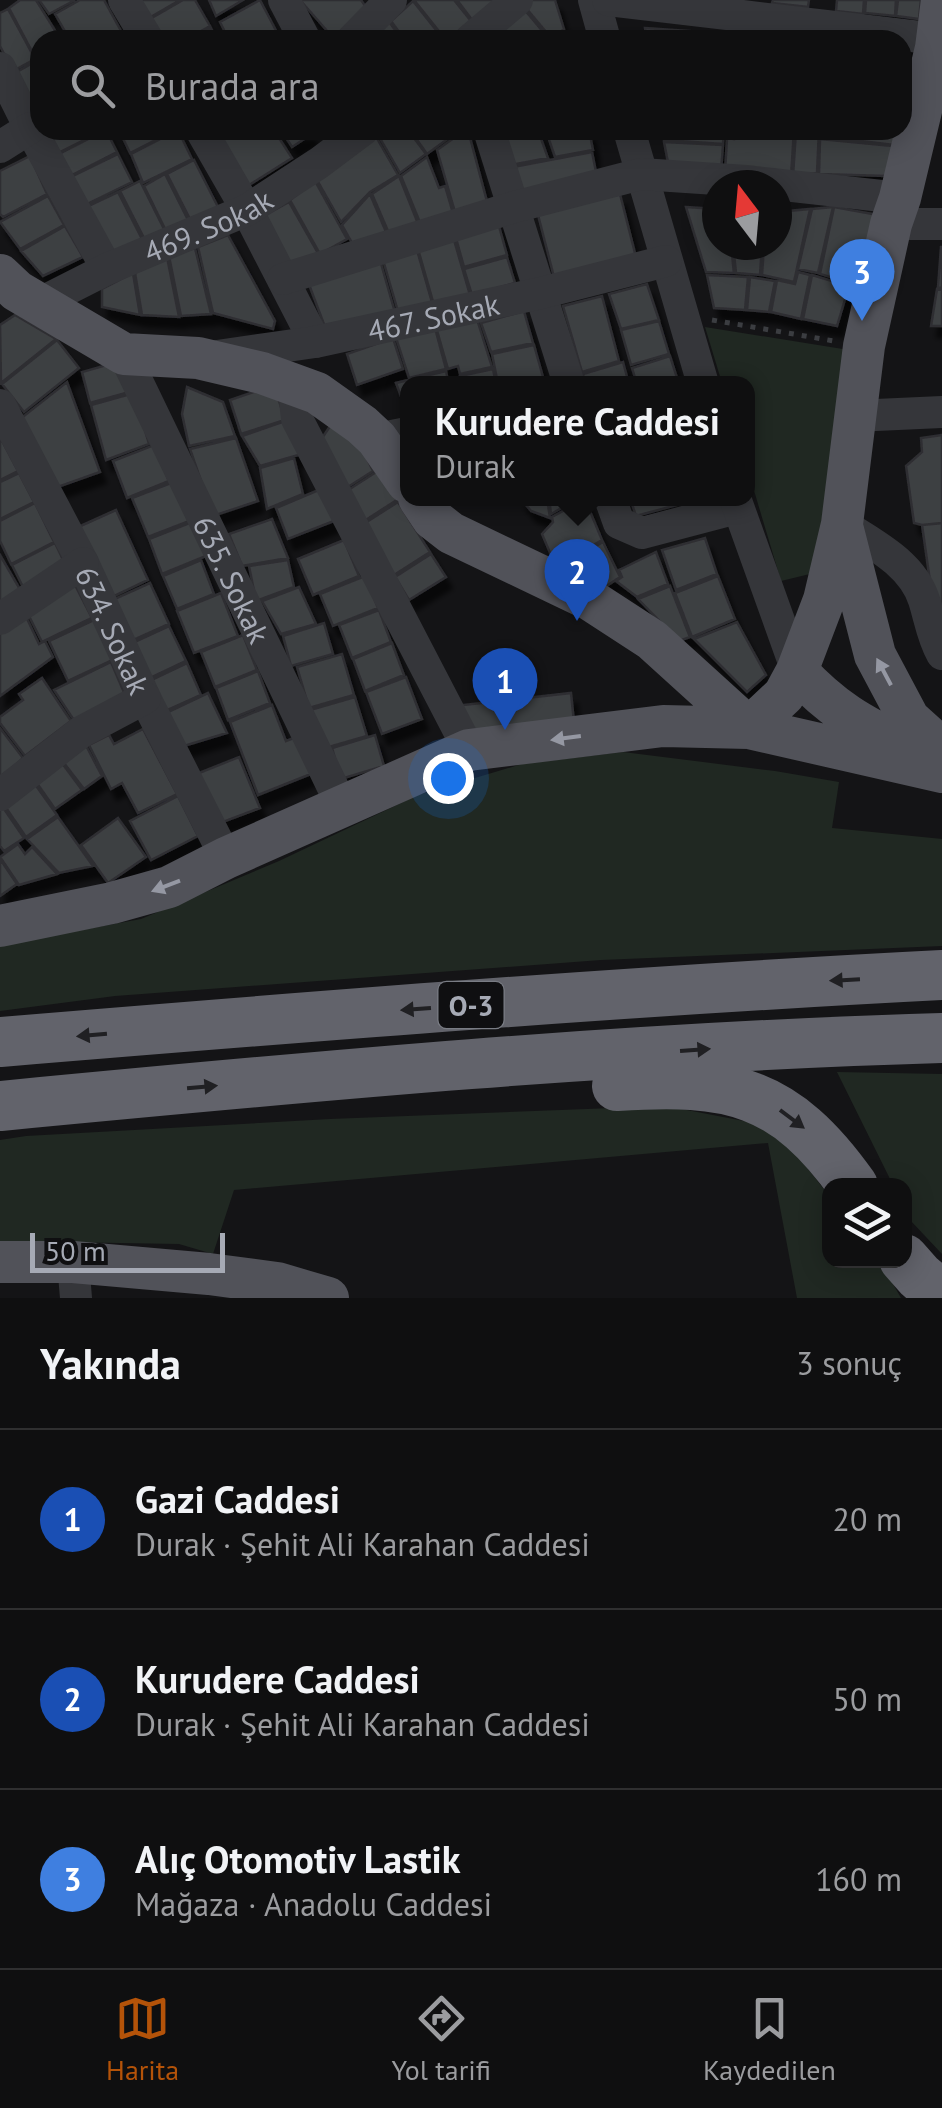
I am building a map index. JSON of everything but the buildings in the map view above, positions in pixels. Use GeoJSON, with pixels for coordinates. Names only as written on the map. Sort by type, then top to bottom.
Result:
{"type":"FeatureCollection","features":[{"type":"Feature","properties":{"kind":"highway","name":"O-3"},"geometry":{"type":"LineString","coordinates":[[0,1042],[556,998],[942,976]]}},
{"type":"Feature","properties":{"kind":"highway","name":"O-3"},"geometry":{"type":"LineString","coordinates":[[0,1106],[353,1074],[730,1047],[942,1038]]}},
{"type":"Feature","properties":{"kind":"highway"},"geometry":{"type":"LineString","coordinates":[[353,1074],[468,1090],[654,1084],[711,1087],[748,1094],[805,1128],[847,1178]]}},
{"type":"Feature","properties":{"kind":"highway"},"geometry":{"type":"LineString","coordinates":[[912,1268],[942,1296]]}},
{"type":"Feature","properties":{"kind":"main road"},"geometry":{"type":"LineString","coordinates":[[749,728],[784,696],[824,600],[842,524],[864,346],[939,34]]}},
{"type":"Feature","properties":{"kind":"main road"},"geometry":{"type":"LineString","coordinates":[[14,293],[124,354],[198,358],[301,385],[362,425],[392,436],[400,461]]}},
{"type":"Feature","properties":{"kind":"main road"},"geometry":{"type":"LineString","coordinates":[[424,506],[451,533],[588,599],[652,640],[749,728]]}},
{"type":"Feature","properties":{"kind":"main road"},"geometry":{"type":"LineString","coordinates":[[842,524],[875,655],[909,719],[942,749]]}},
{"type":"Feature","properties":{"kind":"main road"},"geometry":{"type":"LineString","coordinates":[[662,726],[680,686],[680,667]]}},
{"type":"Feature","properties":{"kind":"main road"},"geometry":{"type":"LineString","coordinates":[[797,671],[822,698],[858,724],[942,764]]}},
{"type":"Feature","properties":{"kind":"main road"},"geometry":{"type":"LineString","coordinates":[[0,926],[96,907],[169,886],[469,750],[662,726],[749,728],[942,772]]}},
{"type":"Feature","properties":{"kind":"main road"},"geometry":{"type":"LineString","coordinates":[[0,1262],[74,1280],[211,1286],[278,1283],[328,1298]]}},
{"type":"Feature","properties":{"kind":"street"},"geometry":{"type":"LineString","coordinates":[[124,0],[142,30]]}},
{"type":"Feature","properties":{"kind":"street"},"geometry":{"type":"LineString","coordinates":[[284,0],[300,30]]}},
{"type":"Feature","properties":{"kind":"street"},"geometry":{"type":"LineString","coordinates":[[362,30],[391,0]]}},
{"type":"Feature","properties":{"kind":"street"},"geometry":{"type":"LineString","coordinates":[[482,30],[517,0]]}},
{"type":"Feature","properties":{"kind":"street"},"geometry":{"type":"LineString","coordinates":[[594,0],[602,30]]}},
{"type":"Feature","properties":{"kind":"street"},"geometry":{"type":"LineString","coordinates":[[608,0],[720,6],[908,30]]}},
{"type":"Feature","properties":{"kind":"street"},"geometry":{"type":"LineString","coordinates":[[912,31],[939,34]]}},
{"type":"Feature","properties":{"kind":"street"},"geometry":{"type":"LineString","coordinates":[[0,68],[30,128],[0,146]]}},
{"type":"Feature","properties":{"kind":"street"},"geometry":{"type":"LineString","coordinates":[[37,140],[107,269]]}},
{"type":"Feature","properties":{"kind":"street"},"geometry":{"type":"LineString","coordinates":[[206,140],[315,342]]}},
{"type":"Feature","properties":{"kind":"street","name":"469. Sokak"},"geometry":{"type":"LineString","coordinates":[[14,293],[107,269],[247,210],[350,140]]}},
{"type":"Feature","properties":{"kind":"street"},"geometry":{"type":"LineString","coordinates":[[492,140],[566,376]]}},
{"type":"Feature","properties":{"kind":"street"},"geometry":{"type":"LineString","coordinates":[[632,140],[701,376]]}},
{"type":"Feature","properties":{"kind":"street"},"geometry":{"type":"LineString","coordinates":[[283,279],[514,207],[641,174],[746,181],[942,224]]}},
{"type":"Feature","properties":{"kind":"street","name":"467. Sokak"},"geometry":{"type":"LineString","coordinates":[[198,358],[315,342],[666,261]]}},
{"type":"Feature","properties":{"kind":"street","name":"635. Sokak"},"geometry":{"type":"LineString","coordinates":[[124,354],[342,806]]}},
{"type":"Feature","properties":{"kind":"street"},"geometry":{"type":"LineString","coordinates":[[301,385],[295,400],[297,418],[469,750]]}},
{"type":"Feature","properties":{"kind":"street","name":"634. Sokak"},"geometry":{"type":"LineString","coordinates":[[0,406],[83,563],[145,698],[226,858]]}},
{"type":"Feature","properties":{"kind":"street"},"geometry":{"type":"LineString","coordinates":[[854,416],[942,412]]}},
{"type":"Feature","properties":{"kind":"street"},"geometry":{"type":"LineString","coordinates":[[613,506],[619,523],[642,533],[727,506]]}},
{"type":"Feature","properties":{"kind":"street"},"geometry":{"type":"LineString","coordinates":[[737,506],[797,671]]}},
{"type":"Feature","properties":{"kind":"street"},"geometry":{"type":"LineString","coordinates":[[842,524],[892,557],[916,580],[942,654]]}},
{"type":"Feature","properties":{"kind":"street"},"geometry":{"type":"LineString","coordinates":[[0,619],[83,563]]}},
{"type":"Feature","properties":{"kind":"street"},"geometry":{"type":"LineString","coordinates":[[0,795],[81,732],[145,698]]}},
{"type":"Feature","properties":{"kind":"path"},"geometry":{"type":"LineString","coordinates":[[684,315],[864,346]]}},
{"type":"Feature","properties":{"kind":"shaded area"},"geometry":{"type":"Polygon","coordinates":[[[705,327],[849,350],[814,573],[781,581],[755,494],[755,376],[720,376],[705,327]]]}},
{"type":"Feature","properties":{"kind":"shaded area"},"geometry":{"type":"Polygon","coordinates":[[[623,752],[839,782],[832,828],[942,839],[942,946],[601,960],[115,996],[0,1011],[0,945],[141,919],[279,861],[418,795],[522,764],[623,752]]]}},
{"type":"Feature","properties":{"kind":"shaded area"},"geometry":{"type":"Polygon","coordinates":[[[837,1072],[942,1074],[942,1254],[912,1222],[912,1178],[890,1178],[837,1072]]]}},
{"type":"Feature","properties":{"kind":"shaded area"},"geometry":{"type":"Polygon","coordinates":[[[666,1106],[749,1122],[783,1136],[822,1187],[822,1268],[884,1268],[901,1298],[797,1298],[768,1143],[234,1190],[213,1254],[179,1244],[0,1241],[0,1140],[330,1119],[666,1106]]]}},
{"type":"Feature","properties":{"kind":"place","name":"Alıç Otomotiv Lastik"},"geometry":{"type":"Point","coordinates":[862,321]}},
{"type":"Feature","properties":{"kind":"place","name":"Kurudere Caddesi"},"geometry":{"type":"Point","coordinates":[577,621]}},
{"type":"Feature","properties":{"kind":"place","name":"Gazi Caddesi"},"geometry":{"type":"Point","coordinates":[505,730]}}]}
